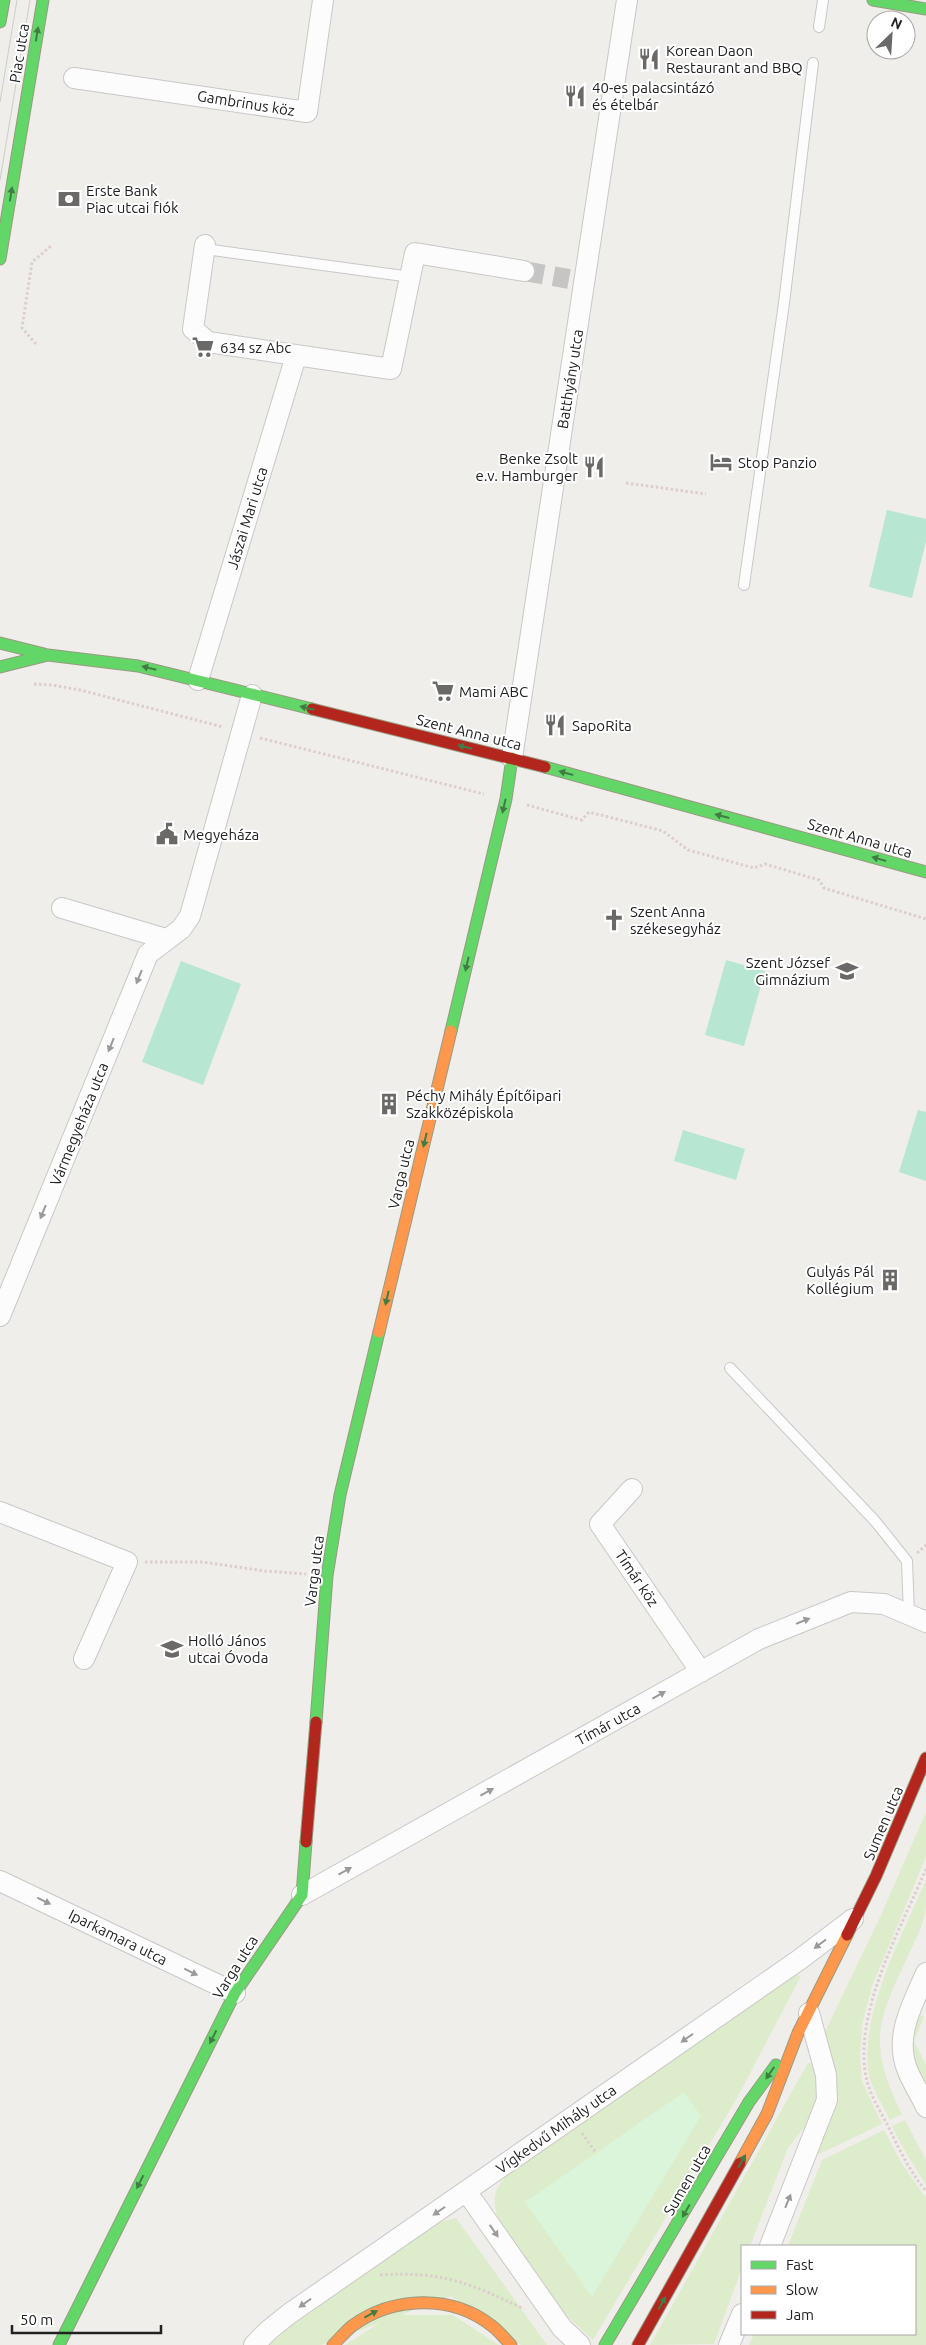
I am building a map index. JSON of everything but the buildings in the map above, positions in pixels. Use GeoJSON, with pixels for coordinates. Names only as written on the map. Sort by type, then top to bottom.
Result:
{"type":"FeatureCollection","features":[{"type":"Feature","properties":{"kind":"street","name":"Piac utca"},"geometry":{"type":"LineString","coordinates":[[0,22],[4,0]]}},
{"type":"Feature","properties":{"kind":"street","name":"Piac utca"},"geometry":{"type":"LineString","coordinates":[[0,259],[43,0]]}},
{"type":"Feature","properties":{"kind":"street","name":"Gambrinus köz"},"geometry":{"type":"LineString","coordinates":[[74,78],[307,112],[323,0]]}},
{"type":"Feature","properties":{"kind":"street","name":"Batthyány utca"},"geometry":{"type":"LineString","coordinates":[[512,758],[577,280],[627,0]]}},
{"type":"Feature","properties":{"kind":"street"},"geometry":{"type":"LineString","coordinates":[[873,0],[926,9]]}},
{"type":"Feature","properties":{"kind":"street"},"geometry":{"type":"LineString","coordinates":[[205,247],[194,329],[208,342],[391,368],[415,253],[524,271]]}},
{"type":"Feature","properties":{"kind":"street","name":"Jászai Mari utca"},"geometry":{"type":"LineString","coordinates":[[198,680],[296,356]]}},
{"type":"Feature","properties":{"kind":"street"},"geometry":{"type":"LineString","coordinates":[[0,643],[48,655]]}},
{"type":"Feature","properties":{"kind":"street","name":"Szent Anna utca"},"geometry":{"type":"LineString","coordinates":[[0,667],[48,655],[138,666],[512,758],[926,872]]}},
{"type":"Feature","properties":{"kind":"street","name":"Vármegyeháza utca"},"geometry":{"type":"LineString","coordinates":[[0,1316],[148,954],[181,928],[190,916],[252,695]]}},
{"type":"Feature","properties":{"kind":"street","name":"Varga utca"},"geometry":{"type":"LineString","coordinates":[[59,2345],[235,1993],[302,1894],[327,1576],[340,1495],[504,809],[512,758]]}},
{"type":"Feature","properties":{"kind":"street"},"geometry":{"type":"LineString","coordinates":[[62,908],[166,939]]}},
{"type":"Feature","properties":{"kind":"street","name":"Tímár köz"},"geometry":{"type":"LineString","coordinates":[[632,1489],[600,1524],[701,1672]]}},
{"type":"Feature","properties":{"kind":"street"},"geometry":{"type":"LineString","coordinates":[[1,1514],[127,1562],[84,1659]]}},
{"type":"Feature","properties":{"kind":"street","name":"Tímár utca"},"geometry":{"type":"LineString","coordinates":[[302,1894],[759,1639],[851,1602],[884,1604],[917,1618]]}},
{"type":"Feature","properties":{"kind":"street","name":"Sumen utca"},"geometry":{"type":"LineString","coordinates":[[605,2345],[749,2102],[798,2033],[809,2013],[858,1915],[926,1758]]}},
{"type":"Feature","properties":{"kind":"street","name":"Iparkamara utca"},"geometry":{"type":"LineString","coordinates":[[0,1881],[235,1993]]}},
{"type":"Feature","properties":{"kind":"street","name":"Vígkedvű Mihály utca"},"geometry":{"type":"LineString","coordinates":[[254,2345],[269,2330],[290,2314],[799,1960],[858,1915]]}},
{"type":"Feature","properties":{"kind":"street"},"geometry":{"type":"LineString","coordinates":[[926,1973],[905,2024],[902,2042],[907,2069],[926,2107]]}},
{"type":"Feature","properties":{"kind":"street"},"geometry":{"type":"LineString","coordinates":[[770,2245],[827,2100],[826,2075],[809,2013]]}},
{"type":"Feature","properties":{"kind":"street","name":"Sumen utca"},"geometry":{"type":"LineString","coordinates":[[638,2345],[768,2114],[798,2033]]}},
{"type":"Feature","properties":{"kind":"street"},"geometry":{"type":"LineString","coordinates":[[466,2191],[562,2328],[580,2345]]}},
{"type":"Feature","properties":{"kind":"street"},"geometry":{"type":"LineString","coordinates":[[333,2345],[353,2325],[371,2314],[406,2302],[417,2301],[451,2306],[471,2313],[495,2329],[511,2345]]}},
{"type":"Feature","properties":{"kind":"street"},"geometry":{"type":"LineString","coordinates":[[729,2345],[741,2316]]}},
{"type":"Feature","properties":{"kind":"lane"},"geometry":{"type":"LineString","coordinates":[[819,27],[823,0]]}},
{"type":"Feature","properties":{"kind":"lane"},"geometry":{"type":"LineString","coordinates":[[744,585],[783,312],[813,63]]}},
{"type":"Feature","properties":{"kind":"lane"},"geometry":{"type":"LineString","coordinates":[[205,247],[411,277]]}},
{"type":"Feature","properties":{"kind":"lane"},"geometry":{"type":"LineString","coordinates":[[730,1368],[875,1521],[907,1561],[917,1618]]}},
{"type":"Feature","properties":{"kind":"path"},"geometry":{"type":"LineString","coordinates":[[36,344],[22,328],[32,262],[51,246]]}},
{"type":"Feature","properties":{"kind":"path"},"geometry":{"type":"LineString","coordinates":[[626,483],[706,494]]}},
{"type":"Feature","properties":{"kind":"path"},"geometry":{"type":"LineString","coordinates":[[30,684],[52,685],[80,690],[222,727]]}},
{"type":"Feature","properties":{"kind":"path"},"geometry":{"type":"LineString","coordinates":[[264,739],[490,796]]}},
{"type":"Feature","properties":{"kind":"path"},"geometry":{"type":"LineString","coordinates":[[531,806],[582,820],[589,812],[663,831],[688,850],[754,868],[765,864],[819,880],[824,888],[926,920]]}},
{"type":"Feature","properties":{"kind":"path"},"geometry":{"type":"LineString","coordinates":[[127,1562],[203,1562],[265,1571],[327,1576]]}},
{"type":"Feature","properties":{"kind":"green space"},"geometry":{"type":"Polygon","coordinates":[[[887,510],[926,519],[926,541],[912,598],[869,587],[887,510]]]}},
{"type":"Feature","properties":{"kind":"green space"},"geometry":{"type":"Polygon","coordinates":[[[726,960],[765,971],[744,1046],[705,1035],[726,960]]]}},
{"type":"Feature","properties":{"kind":"green space"},"geometry":{"type":"Polygon","coordinates":[[[181,961],[241,984],[203,1085],[142,1062],[181,961]]]}},
{"type":"Feature","properties":{"kind":"green space"},"geometry":{"type":"Polygon","coordinates":[[[918,1110],[926,1112],[926,1181],[899,1172],[918,1110]]]}},
{"type":"Feature","properties":{"kind":"green space"},"geometry":{"type":"Polygon","coordinates":[[[683,1130],[745,1149],[736,1180],[674,1161],[683,1130]]]}},
{"type":"Feature","properties":{"kind":"green space"},"geometry":{"type":"Polygon","coordinates":[[[926,1812],[926,1857],[872,1986],[862,2026],[860,2056],[862,2081],[882,2124],[817,2155],[833,2111],[824,2034],[881,1915],[926,1812]]]}},
{"type":"Feature","properties":{"kind":"green space"},"geometry":{"type":"Polygon","coordinates":[[[926,1880],[925,1915],[890,1996],[881,2029],[880,2045],[884,2072],[902,2114],[890,2120],[869,2075],[867,2052],[870,2027],[885,1976],[926,1880]]]}},
{"type":"Feature","properties":{"kind":"green space"},"geometry":{"type":"Polygon","coordinates":[[[796,1974],[800,1978],[737,2098],[593,2340],[565,2314],[497,2216],[495,2198],[498,2188],[509,2174],[796,1974]]]}},
{"type":"Feature","properties":{"kind":"green space"},"geometry":{"type":"Polygon","coordinates":[[[919,2015],[924,2017],[914,2041],[926,2065],[926,2085],[915,2058],[913,2042],[919,2015]]]}},
{"type":"Feature","properties":{"kind":"green space"},"geometry":{"type":"Polygon","coordinates":[[[808,2063],[811,2063],[816,2075],[818,2097],[810,2120],[788,2148],[750,2245],[741,2245],[741,2271],[714,2344],[650,2345],[808,2063]]]}},
{"type":"Feature","properties":{"kind":"green space"},"geometry":{"type":"Polygon","coordinates":[[[684,2092],[701,2116],[592,2297],[525,2202],[684,2092]]]}},
{"type":"Feature","properties":{"kind":"green space"},"geometry":{"type":"Polygon","coordinates":[[[905,2120],[926,2160],[926,2185],[892,2126],[905,2120]]]}},
{"type":"Feature","properties":{"kind":"green space"},"geometry":{"type":"Polygon","coordinates":[[[884,2130],[902,2164],[926,2198],[926,2345],[749,2345],[754,2335],[916,2335],[916,2245],[788,2245],[822,2160],[884,2130]]]}},
{"type":"Feature","properties":{"kind":"green space"},"geometry":{"type":"Polygon","coordinates":[[[456,2218],[547,2345],[521,2345],[451,2296],[321,2345],[269,2345],[291,2326],[440,2222],[456,2218]]]}},
{"type":"Feature","properties":{"kind":"green space"},"geometry":{"type":"Polygon","coordinates":[[[392,2315],[453,2315],[499,2345],[345,2345],[392,2315]]]}},
{"type":"Feature","properties":{"kind":"tunnel"},"geometry":{"type":"LineString","coordinates":[[524,271],[569,279]]}},
{"type":"Feature","properties":{"kind":"tram line"},"geometry":{"type":"LineString","coordinates":[[0,102],[17,0]]}},
{"type":"Feature","properties":{"kind":"tram line"},"geometry":{"type":"LineString","coordinates":[[0,180],[30,0]]}},
{"type":"Feature","properties":{"kind":"traffic: fast"},"geometry":{"type":"LineString","coordinates":[[0,22],[4,0]]}},
{"type":"Feature","properties":{"kind":"traffic: fast"},"geometry":{"type":"LineString","coordinates":[[0,259],[43,0]]}},
{"type":"Feature","properties":{"kind":"traffic: fast"},"geometry":{"type":"LineString","coordinates":[[873,0],[926,9]]}},
{"type":"Feature","properties":{"kind":"traffic: fast"},"geometry":{"type":"LineString","coordinates":[[0,643],[44,654]]}},
{"type":"Feature","properties":{"kind":"traffic: fast"},"geometry":{"type":"LineString","coordinates":[[0,667],[48,655],[138,666],[312,709]]}},
{"type":"Feature","properties":{"kind":"traffic: fast"},"geometry":{"type":"LineString","coordinates":[[451,1031],[506,799],[512,758]]}},
{"type":"Feature","properties":{"kind":"traffic: fast"},"geometry":{"type":"LineString","coordinates":[[545,767],[926,872]]}},
{"type":"Feature","properties":{"kind":"traffic: fast"},"geometry":{"type":"LineString","coordinates":[[316,1722],[327,1576],[340,1495],[379,1332]]}},
{"type":"Feature","properties":{"kind":"traffic: fast"},"geometry":{"type":"LineString","coordinates":[[59,2345],[235,1993],[302,1895],[306,1842]]}},
{"type":"Feature","properties":{"kind":"traffic: fast"},"geometry":{"type":"LineString","coordinates":[[605,2345],[749,2102],[776,2065]]}},
{"type":"Feature","properties":{"kind":"traffic: slow"},"geometry":{"type":"LineString","coordinates":[[379,1332],[451,1031]]}},
{"type":"Feature","properties":{"kind":"traffic: slow"},"geometry":{"type":"LineString","coordinates":[[740,2163],[767,2114],[798,2033],[847,1935]]}},
{"type":"Feature","properties":{"kind":"traffic: slow"},"geometry":{"type":"LineString","coordinates":[[333,2345],[352,2326],[368,2316],[404,2304],[422,2303],[441,2304],[459,2308],[476,2316],[495,2328],[511,2345]]}},
{"type":"Feature","properties":{"kind":"traffic: jam"},"geometry":{"type":"LineString","coordinates":[[312,709],[545,767]]}},
{"type":"Feature","properties":{"kind":"traffic: jam"},"geometry":{"type":"LineString","coordinates":[[306,1842],[316,1722]]}},
{"type":"Feature","properties":{"kind":"traffic: jam"},"geometry":{"type":"LineString","coordinates":[[847,1935],[876,1876],[926,1758]]}},
{"type":"Feature","properties":{"kind":"traffic: jam"},"geometry":{"type":"LineString","coordinates":[[638,2345],[740,2163]]}},
{"type":"Feature","properties":{"kind":"place","name":"Korean Daon Restaurant and BBQ"},"geometry":{"type":"Point","coordinates":[649,59]}},
{"type":"Feature","properties":{"kind":"place","name":"40-es palacsintázó és ételbár"},"geometry":{"type":"Point","coordinates":[575,96]}},
{"type":"Feature","properties":{"kind":"place","name":"Erste Bank Piac utcai fiók"},"geometry":{"type":"Point","coordinates":[69,199]}},
{"type":"Feature","properties":{"kind":"place","name":"634 sz Abc"},"geometry":{"type":"Point","coordinates":[203,347]}},
{"type":"Feature","properties":{"kind":"place","name":"Stop Panzio"},"geometry":{"type":"Point","coordinates":[721,462]}},
{"type":"Feature","properties":{"kind":"place","name":"Benke Zsolt e.v. Hamburger"},"geometry":{"type":"Point","coordinates":[594,467]}},
{"type":"Feature","properties":{"kind":"place","name":"Mami ABC"},"geometry":{"type":"Point","coordinates":[443,691]}},
{"type":"Feature","properties":{"kind":"place","name":"SapoRita"},"geometry":{"type":"Point","coordinates":[555,725]}},
{"type":"Feature","properties":{"kind":"place","name":"Megyeháza"},"geometry":{"type":"Point","coordinates":[167,834]}},
{"type":"Feature","properties":{"kind":"place","name":"Szent Anna székesegyház"},"geometry":{"type":"Point","coordinates":[614,920]}},
{"type":"Feature","properties":{"kind":"place","name":"Szent József Gimnázium"},"geometry":{"type":"Point","coordinates":[847,971]}},
{"type":"Feature","properties":{"kind":"place","name":"Péchy Mihály Építőipari Szakközépiskola"},"geometry":{"type":"Point","coordinates":[389,1104]}},
{"type":"Feature","properties":{"kind":"place","name":"Gulyás Pál Kollégium"},"geometry":{"type":"Point","coordinates":[890,1280]}},
{"type":"Feature","properties":{"kind":"place","name":"Holló János utcai Óvoda"},"geometry":{"type":"Point","coordinates":[172,1649]}}]}
